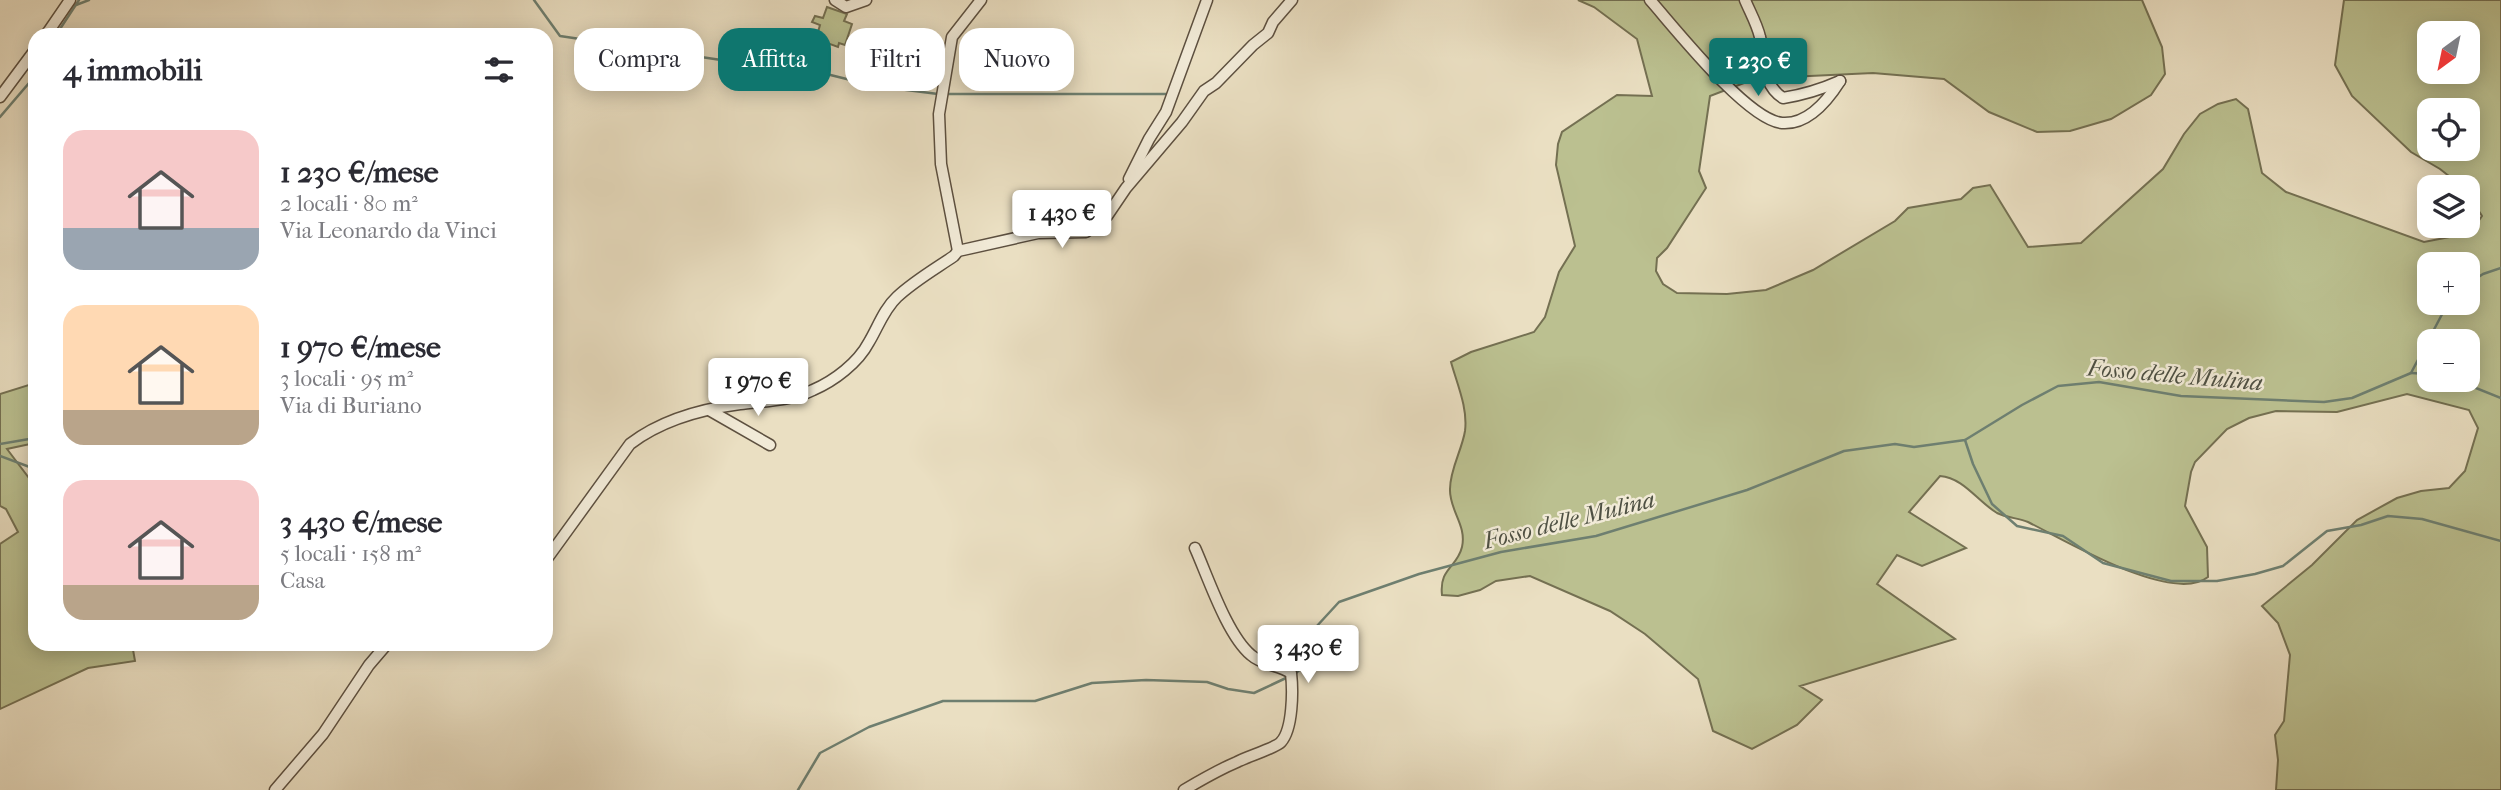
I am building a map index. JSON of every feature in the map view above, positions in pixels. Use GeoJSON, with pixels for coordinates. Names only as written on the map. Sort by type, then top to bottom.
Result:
{"type":"FeatureCollection","features":[{"type":"Feature","properties":{"kind":"street"},"geometry":{"type":"LineString","coordinates":[[51,28],[69,0]]}},
{"type":"Feature","properties":{"kind":"street"},"geometry":{"type":"LineString","coordinates":[[835,0],[846,7],[866,0]]}},
{"type":"Feature","properties":{"kind":"street"},"geometry":{"type":"LineString","coordinates":[[958,251],[941,164],[939,114],[952,37],[981,0]]}},
{"type":"Feature","properties":{"kind":"street"},"geometry":{"type":"LineString","coordinates":[[1126,188],[1134,168],[1166,112],[1206,0]]}},
{"type":"Feature","properties":{"kind":"street"},"geometry":{"type":"LineString","coordinates":[[553,550],[630,444],[646,432],[708,410],[763,402],[811,391],[855,361],[868,345],[880,318],[896,298],[958,251],[1038,233],[1086,232],[1107,216],[1204,90],[1216,83],[1268,33],[1273,22],[1292,0]]}},
{"type":"Feature","properties":{"kind":"street"},"geometry":{"type":"LineString","coordinates":[[1650,0],[1706,65],[1758,111],[1781,123],[1801,119],[1821,107],[1840,81],[1823,89],[1783,98],[1773,91],[1766,78],[1759,35],[1745,0]]}},
{"type":"Feature","properties":{"kind":"street"},"geometry":{"type":"LineString","coordinates":[[0,97],[28,59]]}},
{"type":"Feature","properties":{"kind":"street"},"geometry":{"type":"LineString","coordinates":[[708,410],[770,444]]}},
{"type":"Feature","properties":{"kind":"street"},"geometry":{"type":"LineString","coordinates":[[1184,790],[1234,763],[1276,747],[1287,733],[1293,688],[1291,673],[1252,656],[1238,638],[1223,613],[1195,548]]}},
{"type":"Feature","properties":{"kind":"street"},"geometry":{"type":"LineString","coordinates":[[275,790],[323,734],[381,651]]}},
{"type":"Feature","properties":{"kind":"green space"},"geometry":{"type":"Polygon","coordinates":[[[1578,0],[2142,0],[2162,47],[2165,74],[2151,95],[2111,119],[2070,131],[2037,132],[1989,112],[1944,79],[1873,73],[1766,78],[1710,96],[1699,171],[1706,188],[1667,248],[1657,258],[1656,271],[1663,284],[1677,293],[1727,294],[1766,290],[1813,270],[1895,221],[1908,208],[1961,199],[1973,188],[1990,185],[2028,247],[2081,243],[2163,169],[2184,134],[2200,114],[2218,104],[2236,99],[2248,109],[2262,173],[2286,192],[2424,242],[2444,238],[2480,238],[2480,175],[2448,175],[2426,161],[2480,161],[2480,98],[2417,98],[2417,156],[2352,96],[2335,65],[2344,0],[2501,0],[2501,790],[2276,790],[2278,760],[2275,735],[2284,721],[2290,655],[2278,623],[2262,606],[2312,565],[2357,520],[2397,498],[2421,491],[2449,488],[2465,471],[2478,428],[2469,410],[2407,394],[2337,412],[2276,411],[2249,418],[2227,429],[2195,462],[2191,472],[2185,506],[2207,547],[2208,577],[2191,583],[2170,583],[2118,567],[2028,522],[1997,513],[1963,485],[1940,476],[1909,512],[1966,548],[1922,566],[1897,555],[1877,584],[1955,639],[1800,686],[1822,700],[1797,725],[1752,749],[1713,731],[1698,679],[1645,634],[1610,611],[1530,576],[1496,581],[1480,590],[1458,596],[1442,595],[1443,579],[1460,554],[1463,539],[1450,489],[1466,422],[1451,362],[1471,352],[1534,332],[1545,317],[1559,272],[1575,246],[1556,165],[1558,144],[1562,132],[1617,95],[1652,96],[1637,39],[1594,7],[1578,0]]]}},
{"type":"Feature","properties":{"kind":"green space"},"geometry":{"type":"Polygon","coordinates":[[[827,7],[847,14],[844,21],[852,24],[851,28],[845,28],[845,45],[839,43],[838,47],[831,44],[831,28],[819,28],[820,25],[812,22],[815,16],[823,18],[827,7]]]}},
{"type":"Feature","properties":{"kind":"green space"},"geometry":{"type":"Polygon","coordinates":[[[28,385],[28,444],[7,449],[28,477],[28,651],[133,651],[135,661],[88,668],[0,709],[0,544],[18,532],[6,509],[0,506],[0,394],[28,385]]]}},
{"type":"Feature","properties":{"kind":"waterway"},"geometry":{"type":"LineString","coordinates":[[61,28],[79,0]]}},
{"type":"Feature","properties":{"kind":"waterway"},"geometry":{"type":"LineString","coordinates":[[76,5],[89,0]]}},
{"type":"Feature","properties":{"kind":"waterway"},"geometry":{"type":"LineString","coordinates":[[534,0],[560,36],[748,64],[798,67],[875,86],[938,94]]}},
{"type":"Feature","properties":{"kind":"waterway"},"geometry":{"type":"LineString","coordinates":[[0,117],[28,84]]}},
{"type":"Feature","properties":{"kind":"waterway"},"geometry":{"type":"LineString","coordinates":[[945,94],[1166,94]]}},
{"type":"Feature","properties":{"kind":"waterway","name":"Fosso delle Mulina"},"geometry":{"type":"LineString","coordinates":[[2480,276],[2501,268]]}},
{"type":"Feature","properties":{"kind":"waterway","name":"Fosso delle Mulina"},"geometry":{"type":"LineString","coordinates":[[1296,673],[1310,660],[1316,627],[1339,602],[1419,574],[1501,552],[1596,536],[1747,490],[1844,451],[1895,444],[1914,447],[1965,440],[2058,386],[2099,382],[2181,396],[2324,402],[2352,398],[2411,373],[2442,315]]}},
{"type":"Feature","properties":{"kind":"waterway"},"geometry":{"type":"LineString","coordinates":[[2411,373],[2417,373]]}},
{"type":"Feature","properties":{"kind":"waterway"},"geometry":{"type":"LineString","coordinates":[[2480,390],[2501,398]]}},
{"type":"Feature","properties":{"kind":"waterway"},"geometry":{"type":"LineString","coordinates":[[0,444],[28,439]]}},
{"type":"Feature","properties":{"kind":"waterway"},"geometry":{"type":"LineString","coordinates":[[1965,440],[1992,504],[2017,526],[2063,536],[2103,563],[2171,581],[2217,581],[2283,566],[2327,531],[2361,525],[2388,516],[2422,519],[2501,541]]}},
{"type":"Feature","properties":{"kind":"waterway"},"geometry":{"type":"LineString","coordinates":[[0,456],[28,466]]}},
{"type":"Feature","properties":{"kind":"waterway","name":"Fosso delle Mulina"},"geometry":{"type":"LineString","coordinates":[[798,790],[820,753],[869,727],[943,701],[1035,701],[1092,683],[1146,680],[1207,682],[1254,693],[1286,678]]}}]}
